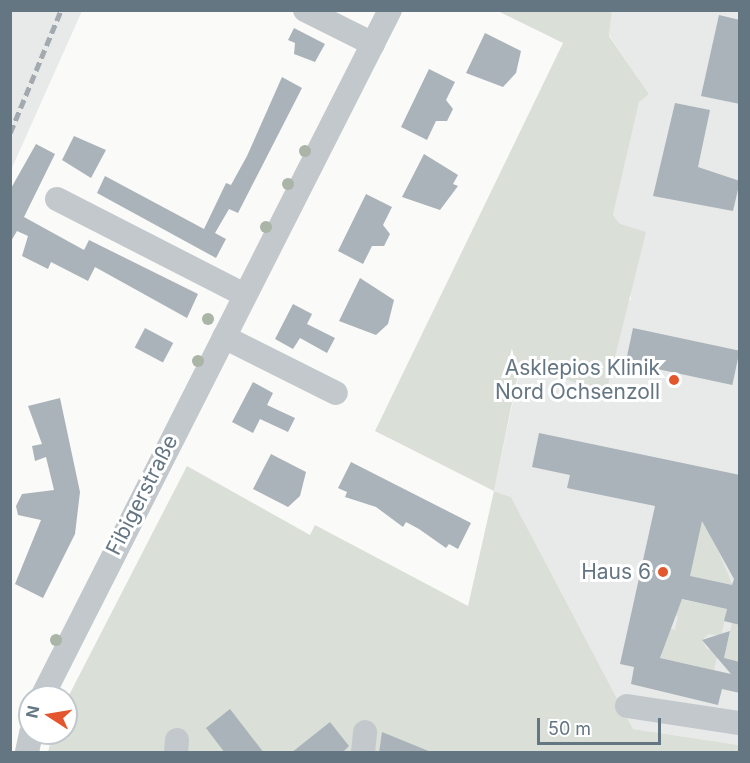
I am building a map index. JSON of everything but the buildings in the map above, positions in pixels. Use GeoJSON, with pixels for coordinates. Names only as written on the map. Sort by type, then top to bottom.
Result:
{"type":"FeatureCollection","features":[{"type":"Feature","properties":{"kind":"street"},"geometry":{"type":"LineString","coordinates":[[305,10],[373,44]]}},
{"type":"Feature","properties":{"kind":"street","name":"Fibigerstraße"},"geometry":{"type":"LineString","coordinates":[[48,685],[390,10]]}},
{"type":"Feature","properties":{"kind":"street"},"geometry":{"type":"LineString","coordinates":[[57,199],[245,295]]}},
{"type":"Feature","properties":{"kind":"street"},"geometry":{"type":"LineString","coordinates":[[224,337],[336,393]]}},
{"type":"Feature","properties":{"kind":"street"},"geometry":{"type":"LineString","coordinates":[[627,706],[740,723]]}},
{"type":"Feature","properties":{"kind":"shaded area"},"geometry":{"type":"Polygon","coordinates":[[[10,11],[82,11],[11,170],[10,11]]]}},
{"type":"Feature","properties":{"kind":"shaded area"},"geometry":{"type":"Polygon","coordinates":[[[498,11],[612,11],[609,36],[649,94],[639,102],[613,215],[620,224],[646,232],[606,393],[520,364],[494,491],[375,431],[563,43],[498,11]]]}},
{"type":"Feature","properties":{"kind":"shaded area","name":"Asklepios Klinik Nord Ochsenzoll"},"geometry":{"type":"Polygon","coordinates":[[[612,11],[739,11],[739,745],[633,729],[511,497],[494,491],[521,363],[606,393],[626,299],[631,300],[620,224],[613,215],[639,101],[649,94],[609,35],[612,11]]]}},
{"type":"Feature","properties":{"kind":"shaded area"},"geometry":{"type":"Polygon","coordinates":[[[187,466],[310,535],[315,525],[468,606],[494,491],[511,497],[633,729],[739,745],[739,752],[48,752],[50,745],[78,745],[78,685],[74,685],[187,466]]]}},
{"type":"Feature","properties":{"kind":"shaded area"},"geometry":{"type":"Polygon","coordinates":[[[698,516],[704,517],[733,586],[684,575],[691,570],[698,516]]]}},
{"type":"Feature","properties":{"kind":"shaded area"},"geometry":{"type":"Polygon","coordinates":[[[674,598],[727,609],[721,636],[709,634],[702,640],[707,649],[718,652],[714,670],[661,658],[667,628],[675,630],[678,616],[671,614],[674,598]]]}},
{"type":"Feature","properties":{"kind":"shaded area"},"geometry":{"type":"Polygon","coordinates":[[[732,623],[739,625],[739,662],[724,658],[732,623]]]}},
{"type":"Feature","properties":{"kind":"railway"},"geometry":{"type":"LineString","coordinates":[[10,133],[61,10]]}},
{"type":"Feature","properties":{"kind":"place","name":"Asklepios Klinik Nord Ochsenzoll"},"geometry":{"type":"Point","coordinates":[674,380]}},
{"type":"Feature","properties":{"kind":"place","name":"Haus 6"},"geometry":{"type":"Point","coordinates":[663,572]}}]}
